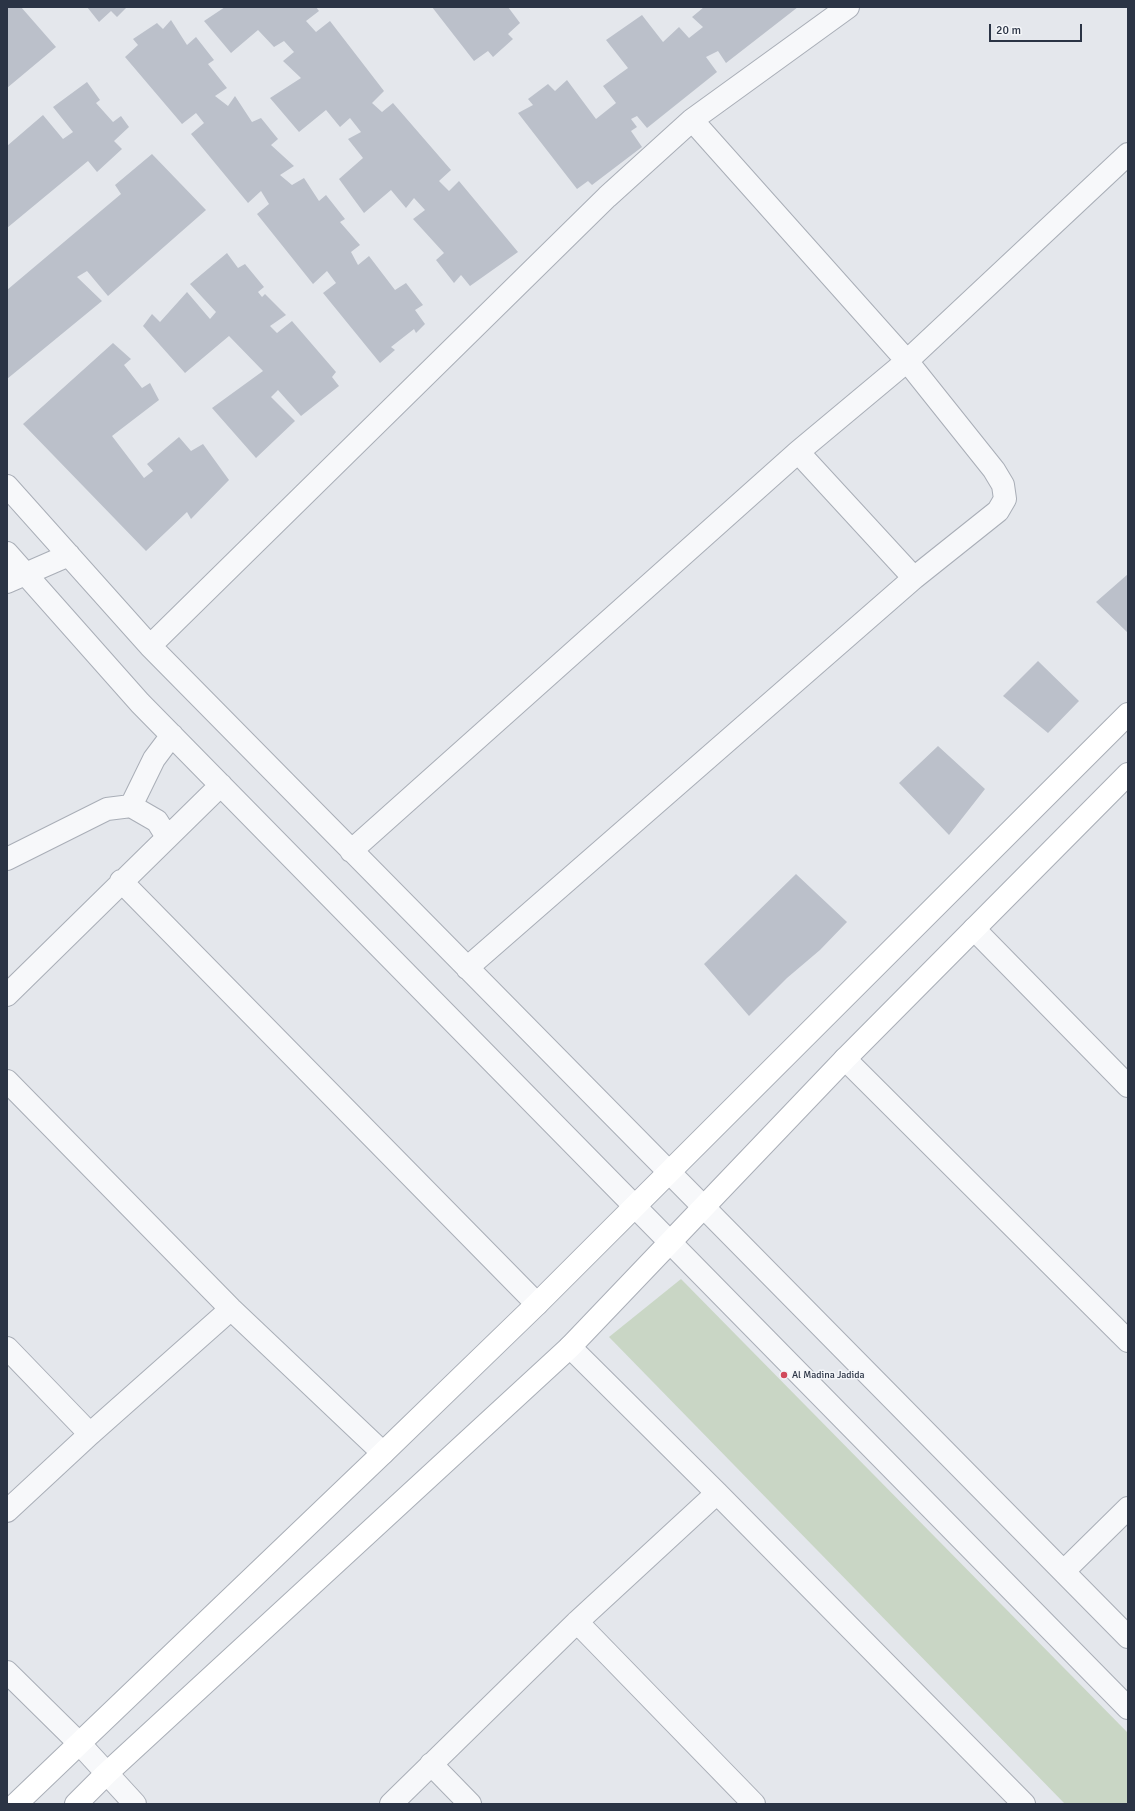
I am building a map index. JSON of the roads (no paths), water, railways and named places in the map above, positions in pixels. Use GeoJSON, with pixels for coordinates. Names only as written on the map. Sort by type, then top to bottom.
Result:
{"type":"FeatureCollection","features":[{"type":"Feature","properties":{"kind":"street"},"geometry":{"type":"LineString","coordinates":[[150,646],[607,197],[692,120],[848,7]]}},
{"type":"Feature","properties":{"kind":"street"},"geometry":{"type":"LineString","coordinates":[[467,968],[914,578],[998,510],[1005,499],[1003,485],[994,470],[907,361],[692,120]]}},
{"type":"Feature","properties":{"kind":"street"},"geometry":{"type":"LineString","coordinates":[[351,851],[798,452],[907,361],[1128,154]]}},
{"type":"Feature","properties":{"kind":"street"},"geometry":{"type":"LineString","coordinates":[[798,452],[914,578]]}},
{"type":"Feature","properties":{"kind":"street"},"geometry":{"type":"LineString","coordinates":[[7,486],[150,646],[1128,1637]]}},
{"type":"Feature","properties":{"kind":"street"},"geometry":{"type":"LineString","coordinates":[[7,553],[16,578],[221,784],[1128,1708]]}},
{"type":"Feature","properties":{"kind":"street"},"geometry":{"type":"LineString","coordinates":[[16,578],[68,555]]}},
{"type":"Feature","properties":{"kind":"street"},"geometry":{"type":"LineString","coordinates":[[16,1804],[383,1453],[636,1207],[1128,714]]}},
{"type":"Feature","properties":{"kind":"street"},"geometry":{"type":"LineString","coordinates":[[131,806],[154,759],[172,735]]}},
{"type":"Feature","properties":{"kind":"street"},"geometry":{"type":"LineString","coordinates":[[7,995],[221,784]]}},
{"type":"Feature","properties":{"kind":"street"},"geometry":{"type":"LineString","coordinates":[[76,1804],[106,1774],[570,1347],[845,1059],[974,929],[1125,784]]}},
{"type":"Feature","properties":{"kind":"street"},"geometry":{"type":"LineString","coordinates":[[7,859],[107,809],[131,806],[157,821],[168,837]]}},
{"type":"Feature","properties":{"kind":"street"},"geometry":{"type":"LineString","coordinates":[[121,881],[537,1304]]}},
{"type":"Feature","properties":{"kind":"street"},"geometry":{"type":"LineString","coordinates":[[974,929],[1128,1086]]}},
{"type":"Feature","properties":{"kind":"street"},"geometry":{"type":"LineString","coordinates":[[845,1059],[1128,1341]]}},
{"type":"Feature","properties":{"kind":"street"},"geometry":{"type":"LineString","coordinates":[[7,1081],[231,1309],[383,1453]]}},
{"type":"Feature","properties":{"kind":"street"},"geometry":{"type":"LineString","coordinates":[[7,1511],[90,1434],[231,1309]]}},
{"type":"Feature","properties":{"kind":"street"},"geometry":{"type":"LineString","coordinates":[[570,1347],[717,1493],[1024,1804]]}},
{"type":"Feature","properties":{"kind":"street"},"geometry":{"type":"LineString","coordinates":[[7,1348],[90,1434]]}},
{"type":"Feature","properties":{"kind":"street"},"geometry":{"type":"LineString","coordinates":[[391,1804],[577,1622],[717,1493]]}},
{"type":"Feature","properties":{"kind":"street"},"geometry":{"type":"LineString","coordinates":[[1064,1571],[1128,1508]]}},
{"type":"Feature","properties":{"kind":"street"},"geometry":{"type":"LineString","coordinates":[[577,1622],[754,1804]]}},
{"type":"Feature","properties":{"kind":"street"},"geometry":{"type":"LineString","coordinates":[[7,1672],[79,1743],[135,1804]]}},
{"type":"Feature","properties":{"kind":"street"},"geometry":{"type":"LineString","coordinates":[[431,1764],[470,1804]]}},
{"type":"Feature","properties":{"kind":"place","name":"Al Madina Jadida"},"geometry":{"type":"Point","coordinates":[784,1375]}}]}
